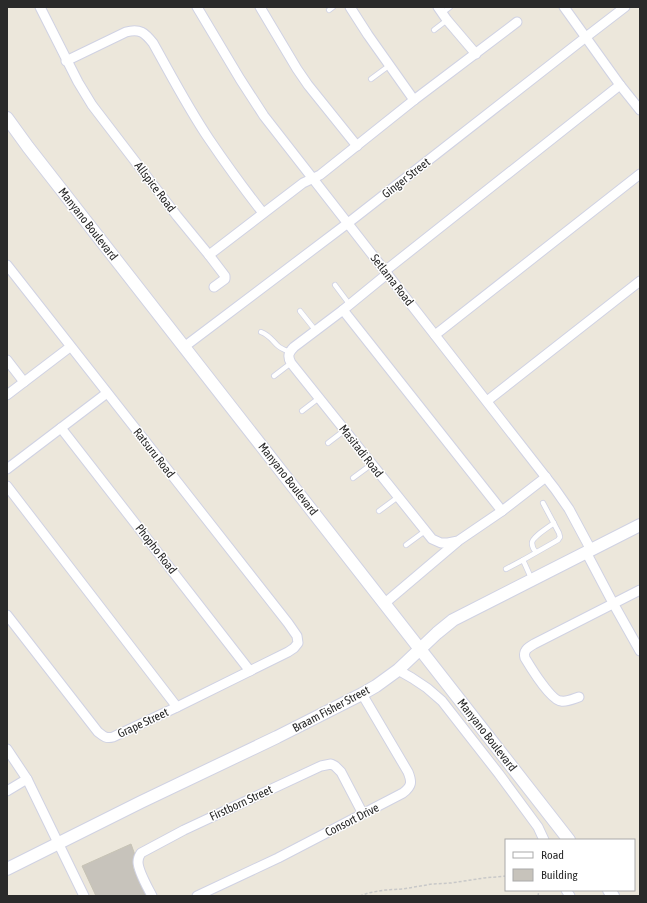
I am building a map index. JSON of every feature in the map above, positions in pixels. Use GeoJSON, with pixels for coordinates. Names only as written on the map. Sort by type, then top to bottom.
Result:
{"type":"FeatureCollection","features":[{"type":"Feature","properties":{"kind":"street","name":"Allspice Road"},"geometry":{"type":"LineString","coordinates":[[40,7],[66,61],[92,105],[225,276],[224,279],[214,287]]}},
{"type":"Feature","properties":{"kind":"street","name":"Setlama Road"},"geometry":{"type":"LineString","coordinates":[[197,7],[271,126],[487,401],[569,509],[613,604],[640,651]]}},
{"type":"Feature","properties":{"kind":"street"},"geometry":{"type":"LineString","coordinates":[[260,7],[308,85],[357,146]]}},
{"type":"Feature","properties":{"kind":"street"},"geometry":{"type":"LineString","coordinates":[[350,7],[414,100]]}},
{"type":"Feature","properties":{"kind":"street"},"geometry":{"type":"LineString","coordinates":[[564,7],[620,85],[640,110]]}},
{"type":"Feature","properties":{"kind":"street","name":"Ginger Street"},"geometry":{"type":"LineString","coordinates":[[184,347],[348,223],[625,7]]}},
{"type":"Feature","properties":{"kind":"street"},"geometry":{"type":"LineString","coordinates":[[444,12],[476,54]]}},
{"type":"Feature","properties":{"kind":"street"},"geometry":{"type":"LineString","coordinates":[[209,255],[303,183],[320,175],[414,100],[517,22]]}},
{"type":"Feature","properties":{"kind":"street"},"geometry":{"type":"LineString","coordinates":[[66,61],[126,32],[137,30],[146,34],[153,43],[208,138],[263,213]]}},
{"type":"Feature","properties":{"kind":"street"},"geometry":{"type":"LineString","coordinates":[[291,363],[289,358],[290,352],[346,307],[386,272],[620,85]]}},
{"type":"Feature","properties":{"kind":"street","name":"Manyano Boulevard"},"geometry":{"type":"LineString","coordinates":[[7,118],[28,147],[569,839]]}},
{"type":"Feature","properties":{"kind":"street"},"geometry":{"type":"LineString","coordinates":[[435,335],[640,174]]}},
{"type":"Feature","properties":{"kind":"street","name":"Ratsuru Road"},"geometry":{"type":"LineString","coordinates":[[7,265],[291,628],[297,636],[298,643]]}},
{"type":"Feature","properties":{"kind":"street"},"geometry":{"type":"LineString","coordinates":[[487,401],[640,281]]}},
{"type":"Feature","properties":{"kind":"street"},"geometry":{"type":"LineString","coordinates":[[346,307],[502,511]]}},
{"type":"Feature","properties":{"kind":"street"},"geometry":{"type":"LineString","coordinates":[[7,395],[70,347]]}},
{"type":"Feature","properties":{"kind":"street"},"geometry":{"type":"LineString","coordinates":[[7,360],[24,382]]}},
{"type":"Feature","properties":{"kind":"street","name":"Masitadi Road"},"geometry":{"type":"LineString","coordinates":[[291,363],[432,539],[441,543],[458,541]]}},
{"type":"Feature","properties":{"kind":"street"},"geometry":{"type":"LineString","coordinates":[[7,469],[107,393]]}},
{"type":"Feature","properties":{"kind":"street","name":"Phopho Road"},"geometry":{"type":"LineString","coordinates":[[61,428],[250,671]]}},
{"type":"Feature","properties":{"kind":"street"},"geometry":{"type":"LineString","coordinates":[[385,603],[458,541],[502,511],[546,477]]}},
{"type":"Feature","properties":{"kind":"street"},"geometry":{"type":"LineString","coordinates":[[7,486],[177,707]]}},
{"type":"Feature","properties":{"kind":"street","name":"Braam Fisher Street"},"geometry":{"type":"LineString","coordinates":[[7,869],[362,694],[398,670],[453,620],[640,525]]}},
{"type":"Feature","properties":{"kind":"street"},"geometry":{"type":"LineString","coordinates":[[579,697],[568,701],[559,702],[551,696],[525,658],[525,650],[640,590]]}},
{"type":"Feature","properties":{"kind":"street","name":"Grape Street"},"geometry":{"type":"LineString","coordinates":[[7,615],[98,732],[104,737],[110,738],[177,707],[288,652],[298,643]]}},
{"type":"Feature","properties":{"kind":"street"},"geometry":{"type":"LineString","coordinates":[[398,670],[427,688],[442,701],[538,827],[544,839]]}},
{"type":"Feature","properties":{"kind":"street","name":"Consort Drive"},"geometry":{"type":"LineString","coordinates":[[196,896],[278,858],[403,793],[410,786],[411,782],[408,772],[362,694]]}},
{"type":"Feature","properties":{"kind":"street"},"geometry":{"type":"LineString","coordinates":[[7,749],[27,779],[84,896]]}},
{"type":"Feature","properties":{"kind":"street","name":"Firstborn Street"},"geometry":{"type":"LineString","coordinates":[[152,896],[139,868],[138,857],[141,853],[184,830],[321,766],[331,764],[338,768],[363,814]]}},
{"type":"Feature","properties":{"kind":"street"},"geometry":{"type":"LineString","coordinates":[[7,791],[27,779]]}},
{"type":"Feature","properties":{"kind":"lane"},"geometry":{"type":"LineString","coordinates":[[434,30],[444,12]]}},
{"type":"Feature","properties":{"kind":"lane"},"geometry":{"type":"LineString","coordinates":[[371,79],[390,66]]}},
{"type":"Feature","properties":{"kind":"lane"},"geometry":{"type":"LineString","coordinates":[[335,285],[346,307]]}},
{"type":"Feature","properties":{"kind":"lane"},"geometry":{"type":"LineString","coordinates":[[300,311],[316,331]]}},
{"type":"Feature","properties":{"kind":"lane"},"geometry":{"type":"LineString","coordinates":[[261,332],[267,334],[278,346],[290,352]]}},
{"type":"Feature","properties":{"kind":"lane"},"geometry":{"type":"LineString","coordinates":[[274,376],[291,363]]}},
{"type":"Feature","properties":{"kind":"lane"},"geometry":{"type":"LineString","coordinates":[[302,411],[319,398]]}},
{"type":"Feature","properties":{"kind":"lane"},"geometry":{"type":"LineString","coordinates":[[328,443],[345,430]]}},
{"type":"Feature","properties":{"kind":"lane"},"geometry":{"type":"LineString","coordinates":[[354,478],[372,464]]}},
{"type":"Feature","properties":{"kind":"lane"},"geometry":{"type":"LineString","coordinates":[[379,511],[398,497]]}},
{"type":"Feature","properties":{"kind":"lane"},"geometry":{"type":"LineString","coordinates":[[506,569],[558,540],[560,537],[544,503]]}},
{"type":"Feature","properties":{"kind":"lane"},"geometry":{"type":"LineString","coordinates":[[536,552],[532,545],[532,541],[554,523]]}},
{"type":"Feature","properties":{"kind":"lane"},"geometry":{"type":"LineString","coordinates":[[406,545],[425,531]]}},
{"type":"Feature","properties":{"kind":"lane"},"geometry":{"type":"LineString","coordinates":[[523,560],[532,580]]}},
{"type":"Feature","properties":{"kind":"path"},"geometry":{"type":"LineString","coordinates":[[360,896],[385,890],[505,876]]}},
{"type":"Feature","properties":{"kind":"building"},"geometry":{"type":"Polygon","coordinates":[[[131,844],[135,855],[133,868],[146,896],[96,896],[82,866],[131,844]]]}}]}
